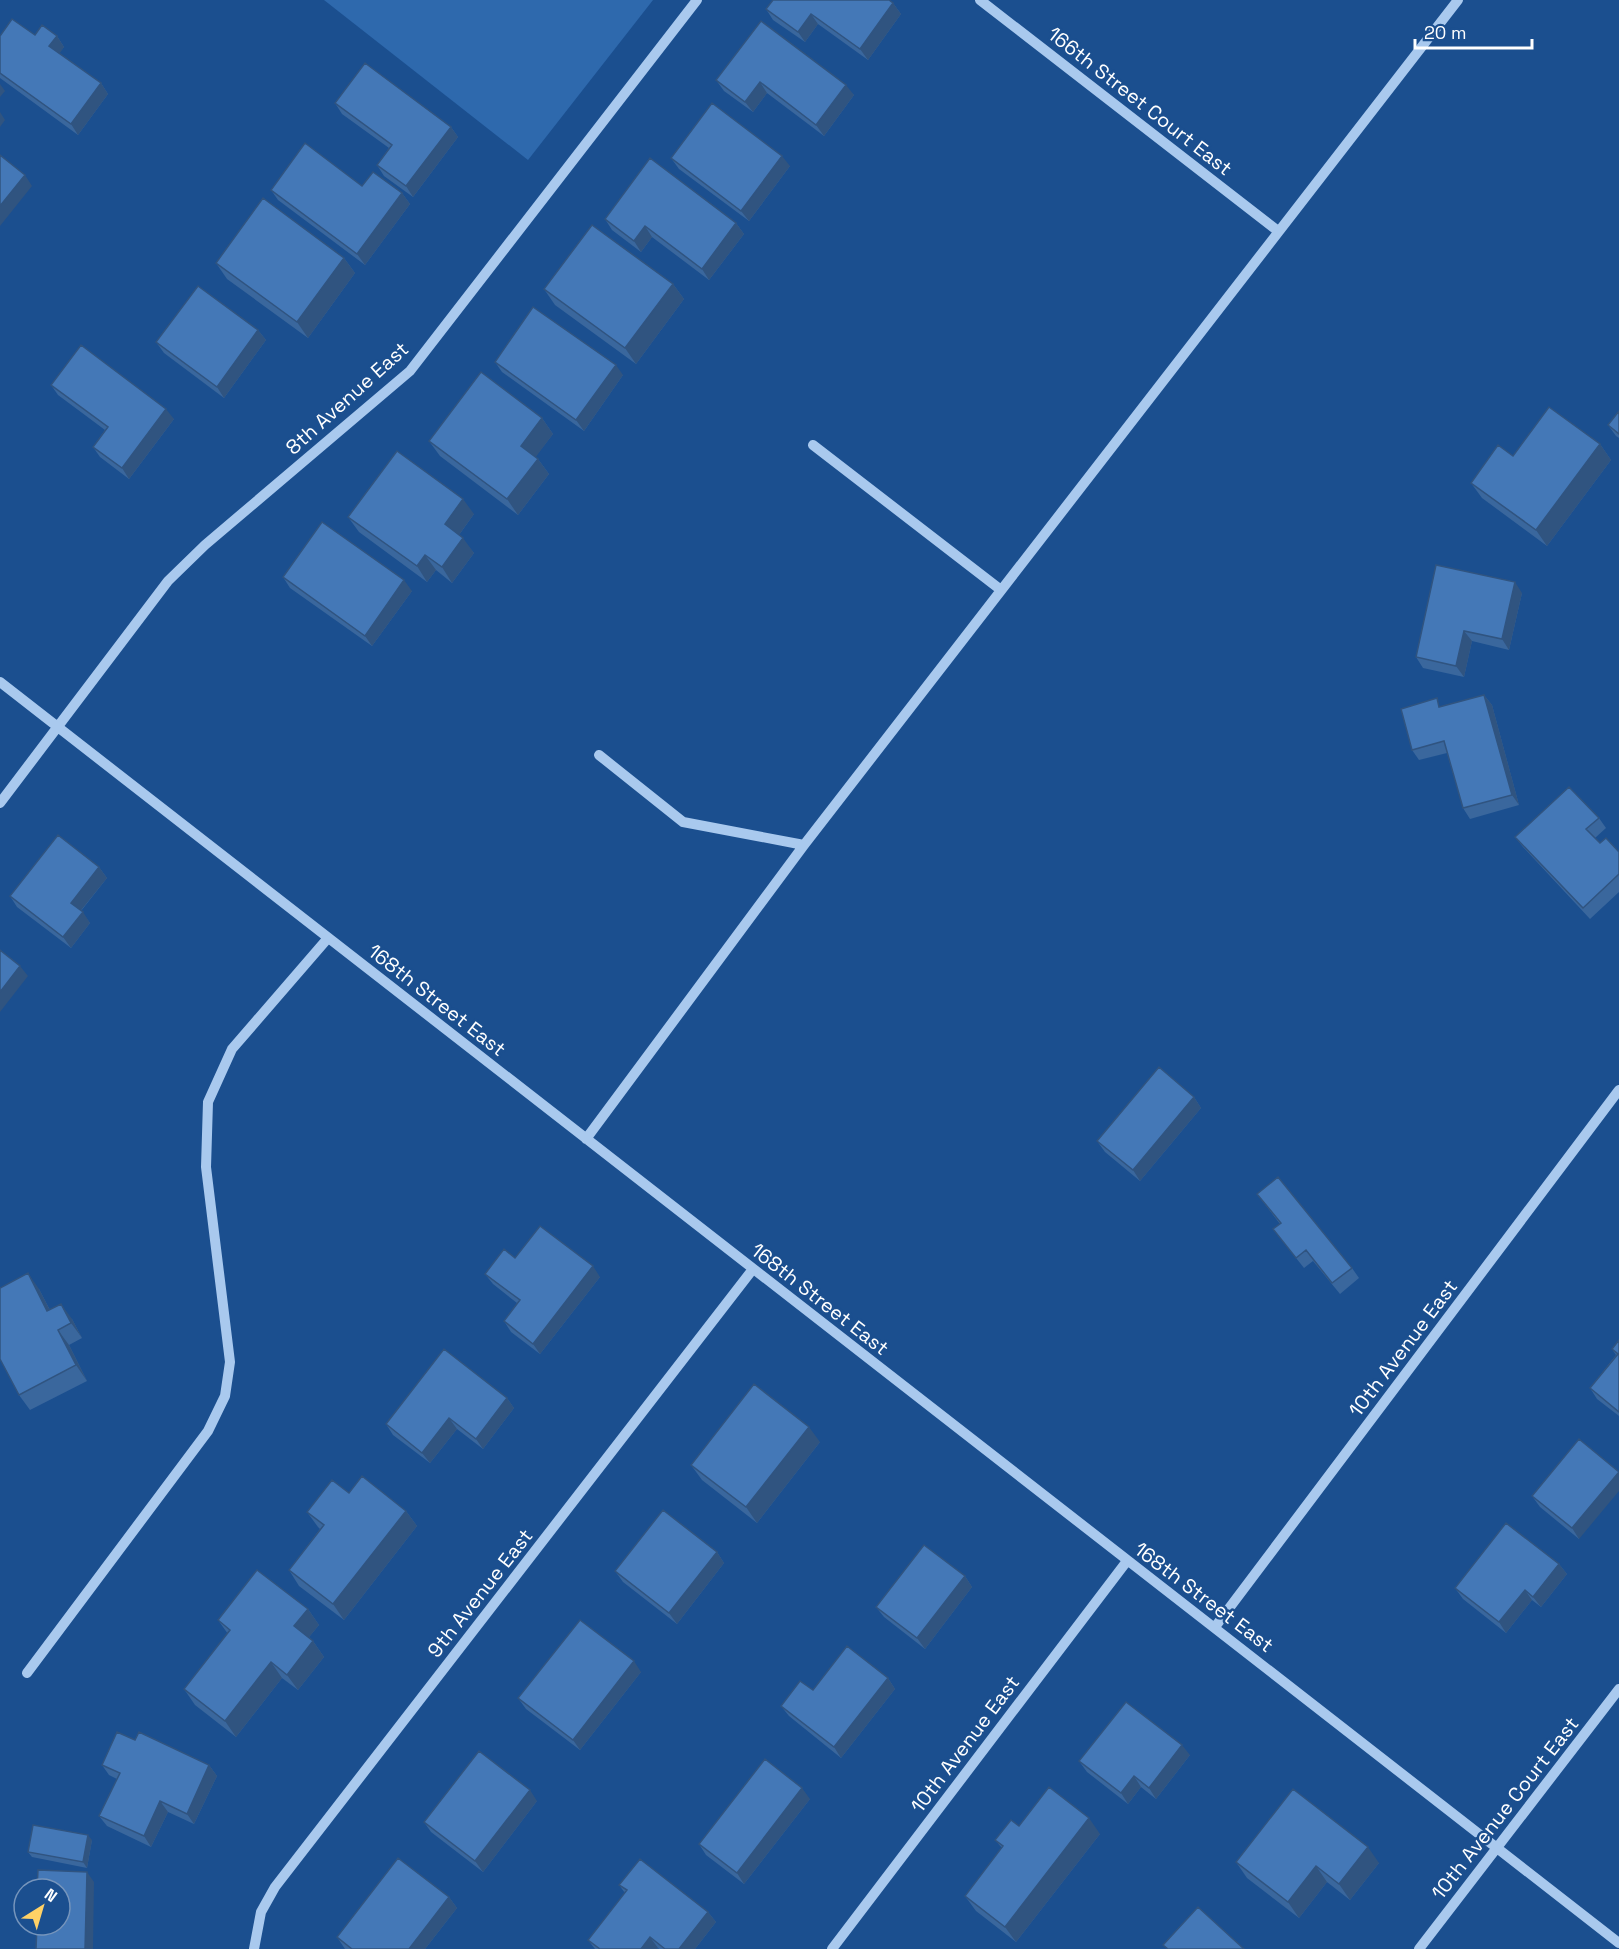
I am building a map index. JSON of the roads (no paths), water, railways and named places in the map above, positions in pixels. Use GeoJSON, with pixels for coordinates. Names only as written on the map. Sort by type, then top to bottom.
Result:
{"type":"FeatureCollection","features":[{"type":"Feature","properties":{"kind":"street","name":"8th Avenue East"},"geometry":{"type":"LineString","coordinates":[[0,803],[168,581],[206,544],[410,370],[697,0]]}},
{"type":"Feature","properties":{"kind":"street","name":"166th Street Court East"},"geometry":{"type":"LineString","coordinates":[[980,0],[1278,231]]}},
{"type":"Feature","properties":{"kind":"street"},"geometry":{"type":"LineString","coordinates":[[586,1139],[804,845],[1458,0]]}},
{"type":"Feature","properties":{"kind":"street"},"geometry":{"type":"LineString","coordinates":[[813,445],[1001,590]]}},
{"type":"Feature","properties":{"kind":"street","name":"168th Street East"},"geometry":{"type":"LineString","coordinates":[[0,682],[1619,1943]]}},
{"type":"Feature","properties":{"kind":"street"},"geometry":{"type":"LineString","coordinates":[[599,755],[683,822],[804,845]]}},
{"type":"Feature","properties":{"kind":"street"},"geometry":{"type":"LineString","coordinates":[[27,1673],[208,1431],[225,1396],[230,1362],[206,1167],[208,1102],[232,1049],[328,938]]}},
{"type":"Feature","properties":{"kind":"street","name":"10th Avenue East"},"geometry":{"type":"LineString","coordinates":[[1215,1627],[1619,1090]]}},
{"type":"Feature","properties":{"kind":"street","name":"9th Avenue East"},"geometry":{"type":"LineString","coordinates":[[254,1949],[261,1912],[275,1887],[753,1269]]}},
{"type":"Feature","properties":{"kind":"street","name":"10th Avenue East"},"geometry":{"type":"LineString","coordinates":[[832,1949],[1126,1561]]}},
{"type":"Feature","properties":{"kind":"street","name":"10th Avenue Court East"},"geometry":{"type":"LineString","coordinates":[[1419,1949],[1619,1689]]}}]}
